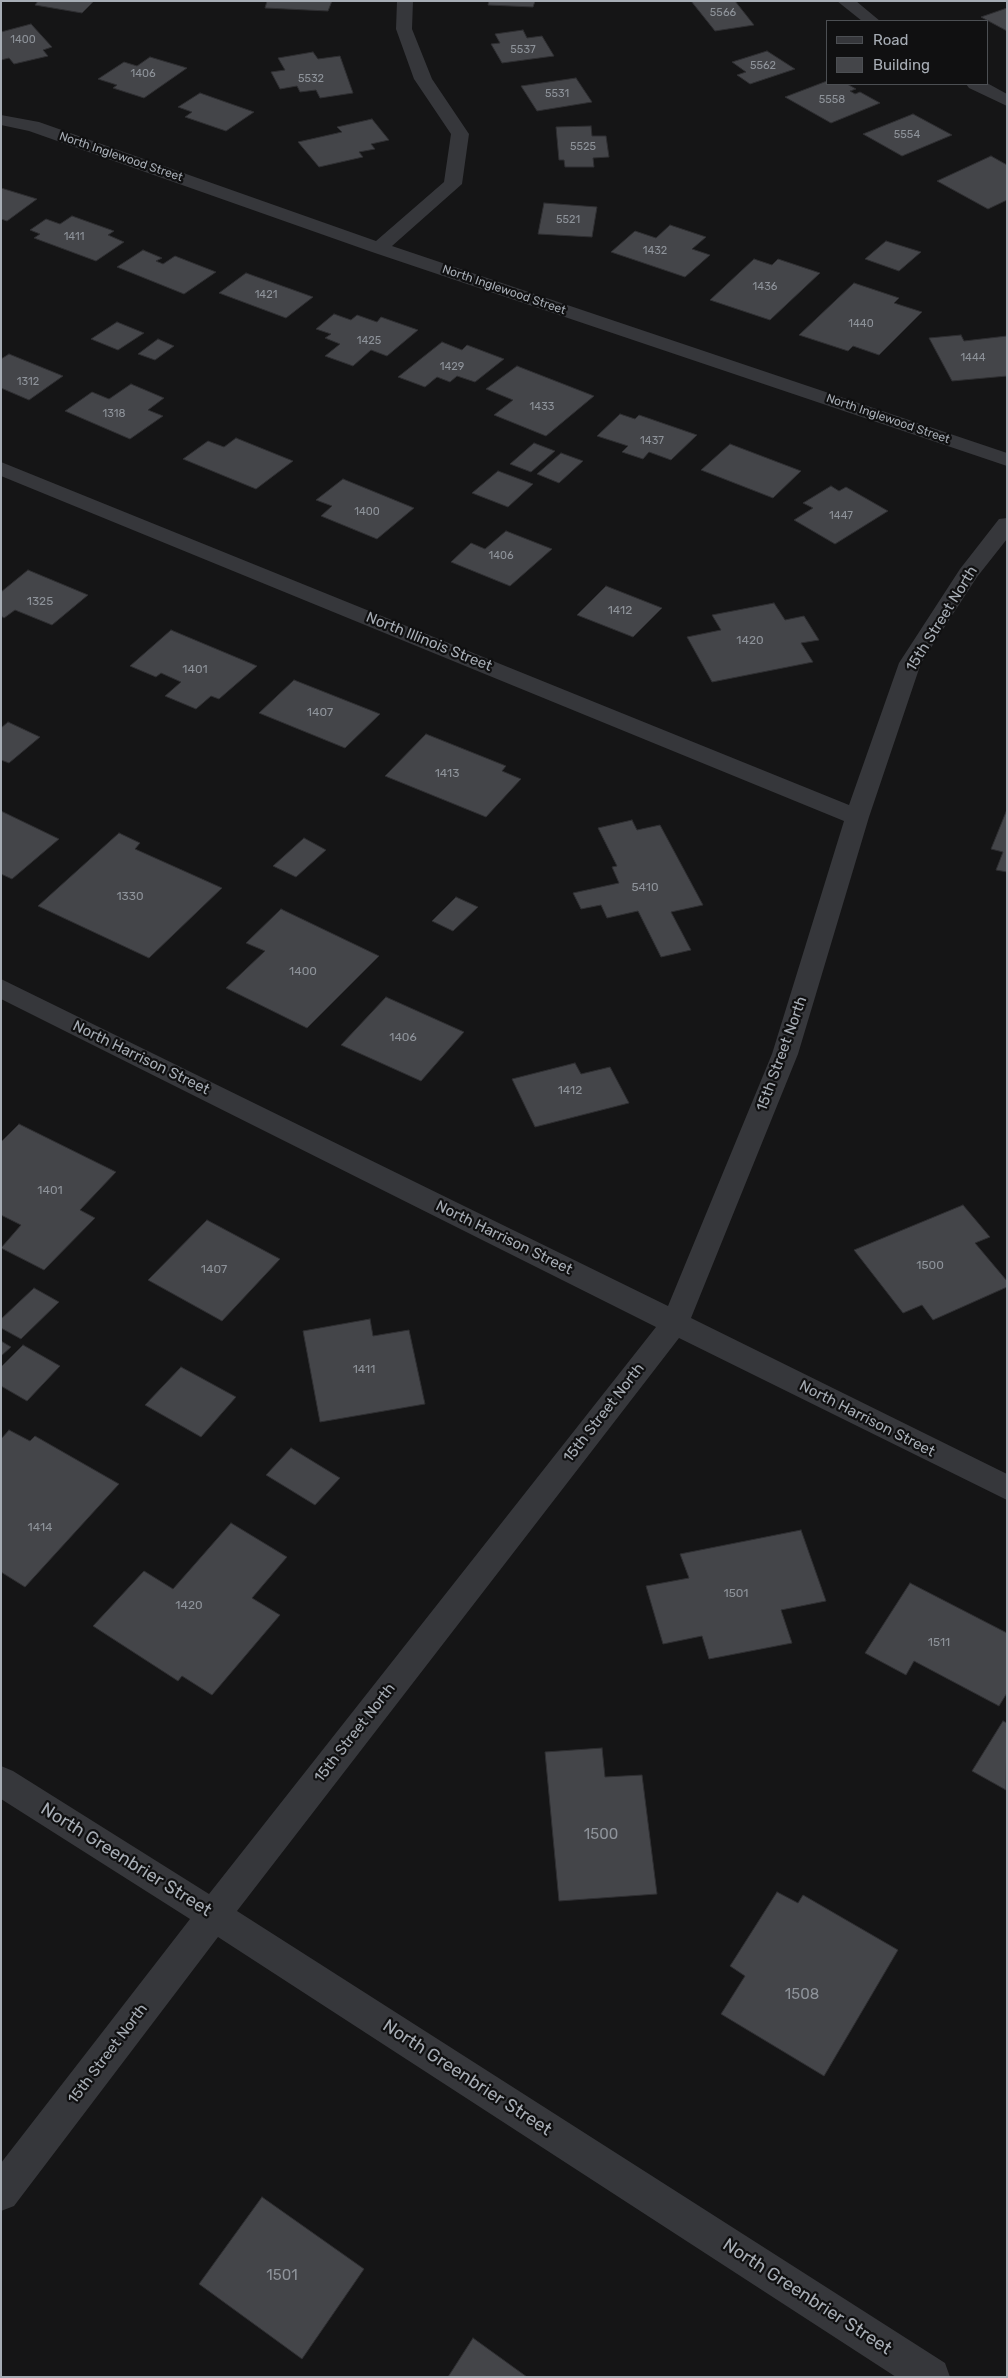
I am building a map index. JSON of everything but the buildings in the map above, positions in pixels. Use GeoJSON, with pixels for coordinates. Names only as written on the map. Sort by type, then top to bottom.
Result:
{"type":"FeatureCollection","features":[{"type":"Feature","properties":{"kind":"street"},"geometry":{"type":"LineString","coordinates":[[379,248],[453,184],[460,134],[423,80],[404,29],[405,1]]}},
{"type":"Feature","properties":{"kind":"street"},"geometry":{"type":"LineString","coordinates":[[845,1],[871,20]]}},
{"type":"Feature","properties":{"kind":"street"},"geometry":{"type":"LineString","coordinates":[[978,85],[1007,101]]}},
{"type":"Feature","properties":{"kind":"street","name":"North Inglewood Street"},"geometry":{"type":"LineString","coordinates":[[1,120],[33,126],[379,248],[1007,460]]}},
{"type":"Feature","properties":{"kind":"street","name":"North Illinois Street"},"geometry":{"type":"LineString","coordinates":[[1,468],[857,817]]}},
{"type":"Feature","properties":{"kind":"street","name":"15th Street North"},"geometry":{"type":"LineString","coordinates":[[1,2193],[213,1915],[675,1323],[786,1054],[857,817],[910,663],[968,574],[1007,524]]}},
{"type":"Feature","properties":{"kind":"street","name":"North Harrison Street"},"geometry":{"type":"LineString","coordinates":[[1,988],[1007,1488]]}},
{"type":"Feature","properties":{"kind":"street","name":"North Greenbrier Street"},"geometry":{"type":"LineString","coordinates":[[1,1782],[213,1915],[931,2377]]}}]}
